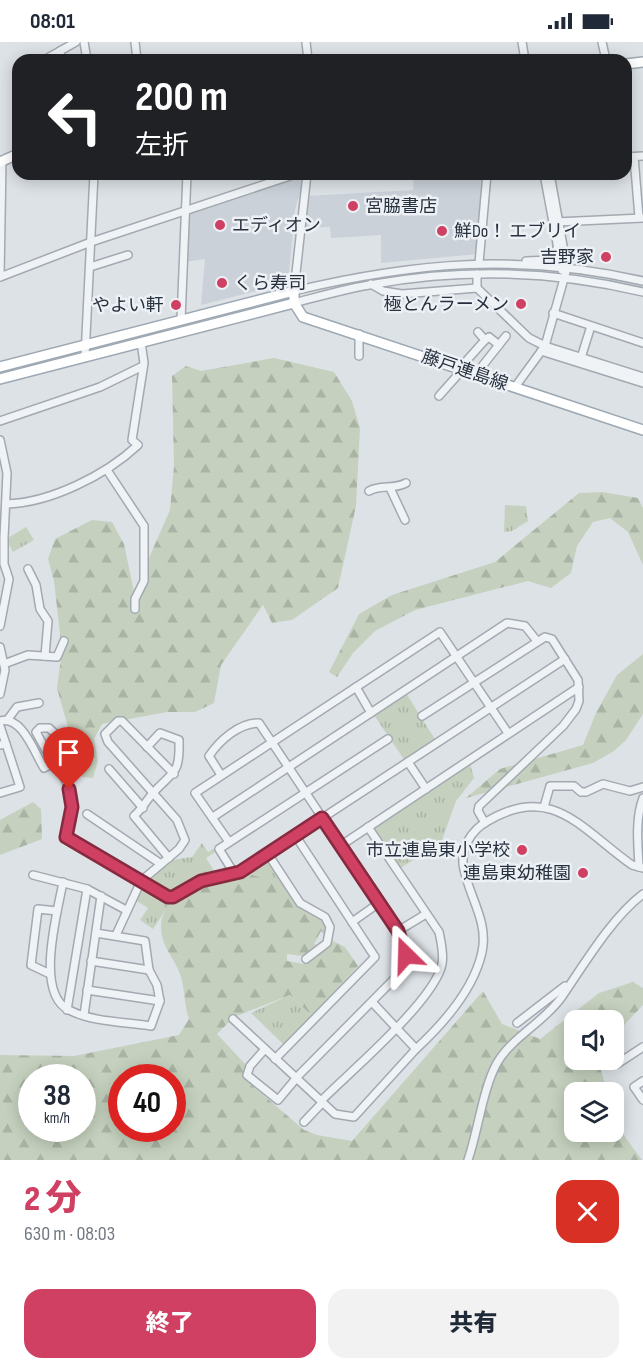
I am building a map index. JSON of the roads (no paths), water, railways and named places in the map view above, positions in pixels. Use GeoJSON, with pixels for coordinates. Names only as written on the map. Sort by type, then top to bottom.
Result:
{"type":"FeatureCollection","features":[{"type":"Feature","properties":{"kind":"main road"},"geometry":{"type":"LineString","coordinates":[[0,367],[294,291],[294,303],[0,378]]}},
{"type":"Feature","properties":{"kind":"main road","name":"藤戸連島線"},"geometry":{"type":"LineString","coordinates":[[294,303],[303,317],[643,430]]}},
{"type":"Feature","properties":{"kind":"street"},"geometry":{"type":"LineString","coordinates":[[55,54],[76,42]]}},
{"type":"Feature","properties":{"kind":"street"},"geometry":{"type":"LineString","coordinates":[[1,161],[0,277],[91,243],[278,180]]}},
{"type":"Feature","properties":{"kind":"street"},"geometry":{"type":"LineString","coordinates":[[556,222],[641,217],[632,168]]}},
{"type":"Feature","properties":{"kind":"street"},"geometry":{"type":"LineString","coordinates":[[85,356],[94,180]]}},
{"type":"Feature","properties":{"kind":"street"},"geometry":{"type":"LineString","coordinates":[[181,320],[187,180]]}},
{"type":"Feature","properties":{"kind":"street"},"geometry":{"type":"LineString","coordinates":[[306,180],[294,291],[394,270],[479,263],[565,268],[643,281]]}},
{"type":"Feature","properties":{"kind":"street"},"geometry":{"type":"LineString","coordinates":[[479,263],[486,180]]}},
{"type":"Feature","properties":{"kind":"street"},"geometry":{"type":"LineString","coordinates":[[515,387],[543,348],[564,278],[565,268],[546,180]]}},
{"type":"Feature","properties":{"kind":"street"},"geometry":{"type":"LineString","coordinates":[[551,180],[558,245],[565,268]]}},
{"type":"Feature","properties":{"kind":"street"},"geometry":{"type":"LineString","coordinates":[[509,264],[519,261],[551,260],[558,245]]}},
{"type":"Feature","properties":{"kind":"street"},"geometry":{"type":"LineString","coordinates":[[90,267],[128,255]]}},
{"type":"Feature","properties":{"kind":"street"},"geometry":{"type":"LineString","coordinates":[[477,274],[477,288],[529,338],[543,348],[643,382]]}},
{"type":"Feature","properties":{"kind":"street"},"geometry":{"type":"LineString","coordinates":[[294,303],[371,284],[414,278],[477,274],[564,278],[611,284],[643,292]]}},
{"type":"Feature","properties":{"kind":"street"},"geometry":{"type":"LineString","coordinates":[[371,284],[383,291],[402,294],[477,288]]}},
{"type":"Feature","properties":{"kind":"street"},"geometry":{"type":"LineString","coordinates":[[553,313],[643,343]]}},
{"type":"Feature","properties":{"kind":"street"},"geometry":{"type":"LineString","coordinates":[[580,360],[591,326]]}},
{"type":"Feature","properties":{"kind":"street"},"geometry":{"type":"LineString","coordinates":[[478,332],[485,340]]}},
{"type":"Feature","properties":{"kind":"street"},"geometry":{"type":"LineString","coordinates":[[358,356],[359,334]]}},
{"type":"Feature","properties":{"kind":"street"},"geometry":{"type":"LineString","coordinates":[[476,374],[506,336]]}},
{"type":"Feature","properties":{"kind":"street"},"geometry":{"type":"LineString","coordinates":[[439,396],[485,340],[489,337],[499,345]]}},
{"type":"Feature","properties":{"kind":"street"},"geometry":{"type":"LineString","coordinates":[[6,504],[39,498],[87,481],[107,470],[138,445],[132,440],[143,363],[141,342]]}},
{"type":"Feature","properties":{"kind":"street"},"geometry":{"type":"LineString","coordinates":[[580,360],[643,377]]}},
{"type":"Feature","properties":{"kind":"street"},"geometry":{"type":"LineString","coordinates":[[0,421],[100,387],[143,363]]}},
{"type":"Feature","properties":{"kind":"street"},"geometry":{"type":"LineString","coordinates":[[0,440],[8,473],[1,565],[9,590],[0,625]]}},
{"type":"Feature","properties":{"kind":"street"},"geometry":{"type":"LineString","coordinates":[[107,470],[144,526],[144,581],[135,599],[135,609]]}},
{"type":"Feature","properties":{"kind":"street"},"geometry":{"type":"LineString","coordinates":[[369,491],[378,486],[390,488],[406,483]]}},
{"type":"Feature","properties":{"kind":"street"},"geometry":{"type":"LineString","coordinates":[[390,488],[405,520]]}},
{"type":"Feature","properties":{"kind":"street"},"geometry":{"type":"LineString","coordinates":[[28,569],[36,585],[40,609],[48,621],[45,656]]}},
{"type":"Feature","properties":{"kind":"street"},"geometry":{"type":"LineString","coordinates":[[213,817],[507,623],[525,626],[537,641]]}},
{"type":"Feature","properties":{"kind":"street"},"geometry":{"type":"LineString","coordinates":[[229,842],[195,793],[440,632],[508,733]]}},
{"type":"Feature","properties":{"kind":"street"},"geometry":{"type":"LineString","coordinates":[[422,716],[545,637],[552,639],[565,659],[579,687],[576,709],[563,726],[479,806],[478,811],[485,823]]}},
{"type":"Feature","properties":{"kind":"street"},"geometry":{"type":"LineString","coordinates":[[2,661],[28,655],[59,655],[64,641]]}},
{"type":"Feature","properties":{"kind":"street"},"geometry":{"type":"LineString","coordinates":[[0,647],[5,680],[0,694]]}},
{"type":"Feature","properties":{"kind":"street"},"geometry":{"type":"LineString","coordinates":[[0,721],[8,719],[17,722],[44,768],[66,754],[64,741],[49,728],[37,730],[37,735],[46,750],[63,777],[69,789],[72,807],[66,837],[171,898],[201,881],[234,873],[268,854],[565,659]]}},
{"type":"Feature","properties":{"kind":"street"},"geometry":{"type":"LineString","coordinates":[[356,687],[371,713]]}},
{"type":"Feature","properties":{"kind":"street"},"geometry":{"type":"LineString","coordinates":[[340,846],[579,687]]}},
{"type":"Feature","properties":{"kind":"street"},"geometry":{"type":"LineString","coordinates":[[8,719],[17,707],[39,703]]}},
{"type":"Feature","properties":{"kind":"street"},"geometry":{"type":"LineString","coordinates":[[116,935],[141,881],[183,845],[184,835],[177,820],[108,742],[105,734],[118,721],[122,721],[174,774]]}},
{"type":"Feature","properties":{"kind":"street"},"geometry":{"type":"LineString","coordinates":[[221,775],[209,756],[217,744],[249,723],[259,723],[398,931],[406,951],[402,971],[278,1100],[249,1079],[250,1066],[265,1050]]}},
{"type":"Feature","properties":{"kind":"street"},"geometry":{"type":"LineString","coordinates":[[0,726],[3,745],[20,787],[0,793]]}},
{"type":"Feature","properties":{"kind":"street"},"geometry":{"type":"LineString","coordinates":[[147,747],[160,733],[179,740],[179,759],[174,774],[152,794],[143,808],[134,816],[169,858]]}},
{"type":"Feature","properties":{"kind":"street"},"geometry":{"type":"LineString","coordinates":[[234,873],[219,849],[388,739]]}},
{"type":"Feature","properties":{"kind":"street"},"geometry":{"type":"LineString","coordinates":[[408,762],[426,789]]}},
{"type":"Feature","properties":{"kind":"street"},"geometry":{"type":"LineString","coordinates":[[109,769],[143,808]]}},
{"type":"Feature","properties":{"kind":"street"},"geometry":{"type":"LineString","coordinates":[[544,807],[550,786],[574,786],[580,792],[586,792],[603,784],[630,791],[643,787]]}},
{"type":"Feature","properties":{"kind":"street"},"geometry":{"type":"LineString","coordinates":[[641,868],[637,838],[639,808],[643,798]]}},
{"type":"Feature","properties":{"kind":"street"},"geometry":{"type":"LineString","coordinates":[[233,1020],[322,1103],[336,1114],[354,1117],[455,1005],[478,966],[483,949],[482,922],[465,874],[464,852],[472,834],[485,823],[510,809],[533,805],[544,807],[576,822],[622,858],[641,868]]}},
{"type":"Feature","properties":{"kind":"street"},"geometry":{"type":"LineString","coordinates":[[87,814],[161,864]]}},
{"type":"Feature","properties":{"kind":"street"},"geometry":{"type":"LineString","coordinates":[[304,1122],[323,1099],[423,999],[442,964],[439,932],[368,827]]}},
{"type":"Feature","properties":{"kind":"street"},"geometry":{"type":"LineString","coordinates":[[275,1059],[375,957],[295,836]]}},
{"type":"Feature","properties":{"kind":"street"},"geometry":{"type":"LineString","coordinates":[[268,854],[300,903],[325,917],[330,927],[327,943],[306,959]]}},
{"type":"Feature","properties":{"kind":"street"},"geometry":{"type":"LineString","coordinates":[[33,875],[87,889],[126,910]]}},
{"type":"Feature","properties":{"kind":"street"},"geometry":{"type":"LineString","coordinates":[[63,882],[57,911],[50,974],[60,1002],[67,1010],[84,1015],[152,1026],[160,1001],[157,985],[149,970],[145,941],[96,933]]}},
{"type":"Feature","properties":{"kind":"street"},"geometry":{"type":"LineString","coordinates":[[67,1010],[87,889]]}},
{"type":"Feature","properties":{"kind":"street"},"geometry":{"type":"LineString","coordinates":[[468,1160],[495,1066],[504,1051],[561,998],[568,984],[634,900],[643,894]]}},
{"type":"Feature","properties":{"kind":"street"},"geometry":{"type":"LineString","coordinates":[[84,1015],[101,896]]}},
{"type":"Feature","properties":{"kind":"street"},"geometry":{"type":"LineString","coordinates":[[352,922],[379,903]]}},
{"type":"Feature","properties":{"kind":"street"},"geometry":{"type":"LineString","coordinates":[[50,974],[31,965],[38,909],[57,911]]}},
{"type":"Feature","properties":{"kind":"street"},"geometry":{"type":"LineString","coordinates":[[398,931],[426,914]]}},
{"type":"Feature","properties":{"kind":"street"},"geometry":{"type":"LineString","coordinates":[[91,961],[149,970]]}},
{"type":"Feature","properties":{"kind":"street"},"geometry":{"type":"LineString","coordinates":[[517,1023],[568,984]]}},
{"type":"Feature","properties":{"kind":"street"},"geometry":{"type":"LineString","coordinates":[[87,990],[160,1001]]}},
{"type":"Feature","properties":{"kind":"street"},"geometry":{"type":"LineString","coordinates":[[372,1002],[416,1049]]}},
{"type":"Feature","properties":{"kind":"street"},"geometry":{"type":"LineString","coordinates":[[624,1059],[643,1047]]}},
{"type":"Feature","properties":{"kind":"street"},"geometry":{"type":"LineString","coordinates":[[643,1081],[634,1087],[643,1100]]}},
{"type":"Feature","properties":{"kind":"water"},"geometry":{"type":"Polygon","coordinates":[[[477,290],[542,346],[540,348],[524,340],[477,292],[401,299],[385,296],[385,294],[477,290]]]}},
{"type":"Feature","properties":{"kind":"place","name":"宮脇書店"},"geometry":{"type":"Point","coordinates":[353,206]}},
{"type":"Feature","properties":{"kind":"place","name":"エディオン"},"geometry":{"type":"Point","coordinates":[220,225]}},
{"type":"Feature","properties":{"kind":"place","name":"鮮Do！ エブリイ"},"geometry":{"type":"Point","coordinates":[442,231]}},
{"type":"Feature","properties":{"kind":"place","name":"吉野家"},"geometry":{"type":"Point","coordinates":[606,257]}},
{"type":"Feature","properties":{"kind":"place","name":"くら寿司"},"geometry":{"type":"Point","coordinates":[222,283]}},
{"type":"Feature","properties":{"kind":"place","name":"極とんラーメン"},"geometry":{"type":"Point","coordinates":[521,304]}},
{"type":"Feature","properties":{"kind":"place","name":"やよい軒"},"geometry":{"type":"Point","coordinates":[176,305]}},
{"type":"Feature","properties":{"kind":"place","name":"市立連島東小学校"},"geometry":{"type":"Point","coordinates":[522,850]}},
{"type":"Feature","properties":{"kind":"place","name":"連島東幼稚園"},"geometry":{"type":"Point","coordinates":[583,873]}}]}
